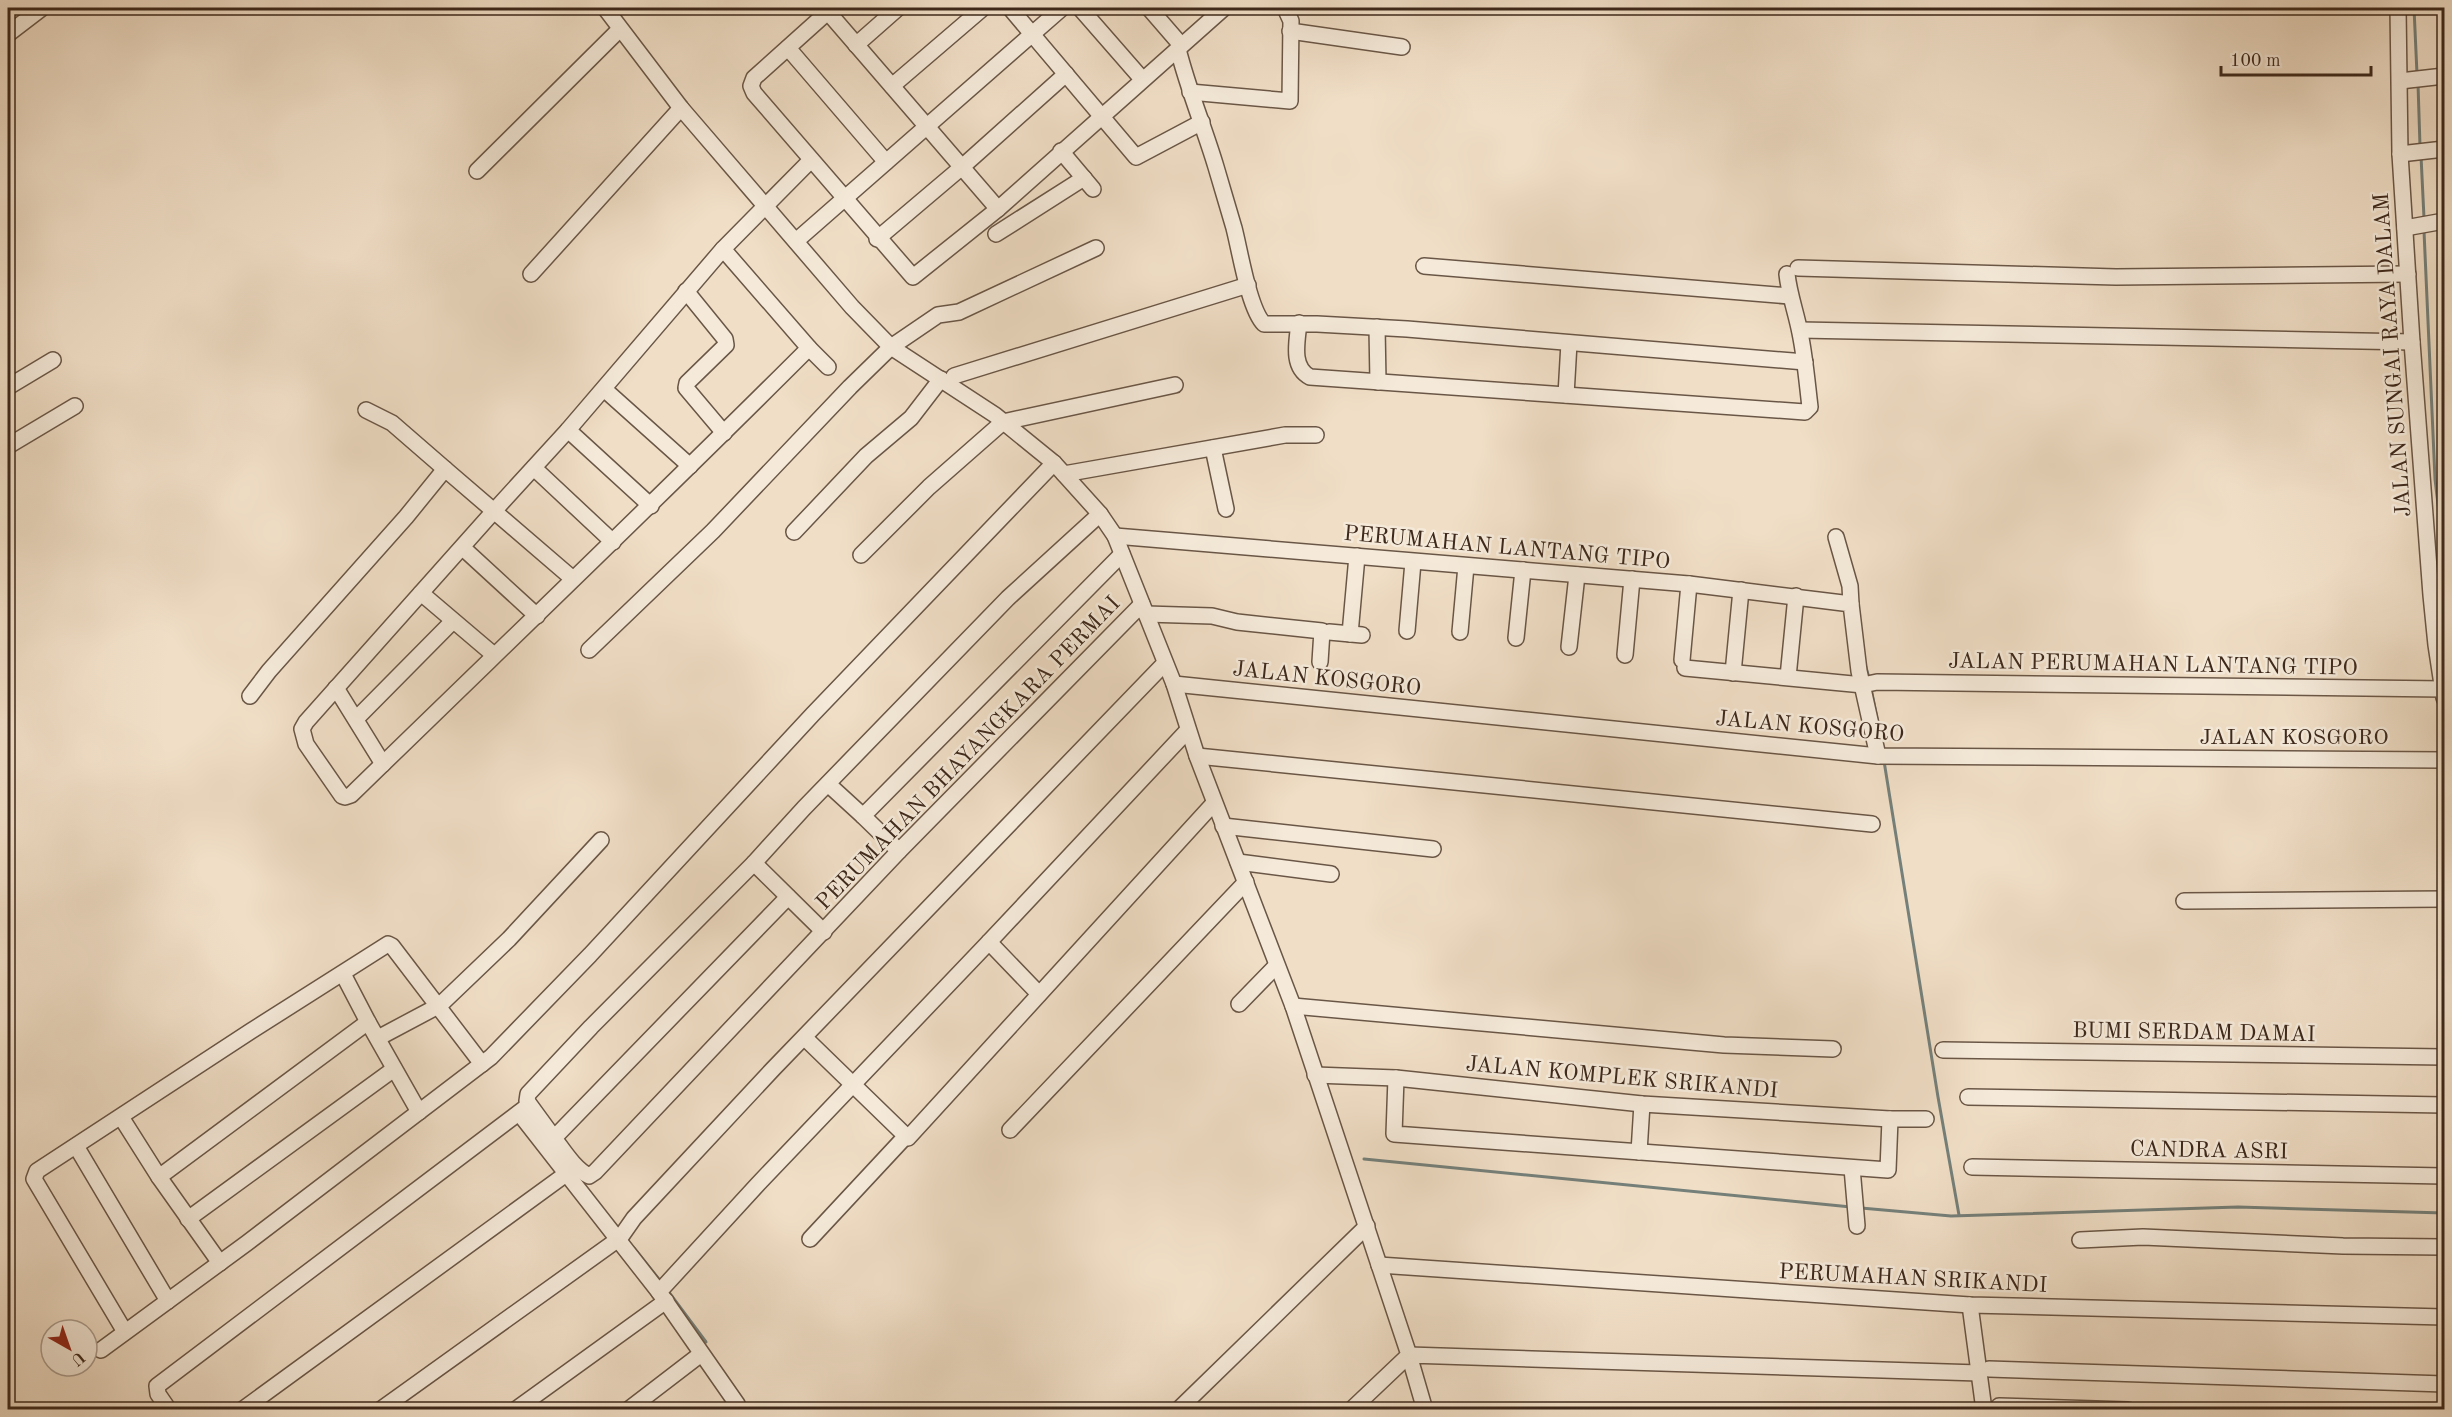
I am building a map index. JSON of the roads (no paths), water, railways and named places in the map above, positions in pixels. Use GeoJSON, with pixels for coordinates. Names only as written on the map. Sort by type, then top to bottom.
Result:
{"type":"FeatureCollection","features":[{"type":"Feature","properties":{"kind":"street"},"geometry":{"type":"LineString","coordinates":[[8,34],[42,8]]}},
{"type":"Feature","properties":{"kind":"street"},"geometry":{"type":"LineString","coordinates":[[605,8],[681,108],[852,307],[891,347],[947,377],[1059,469],[1100,514],[1115,536],[1174,684],[1197,756],[1293,1006],[1409,1355],[1423,1408]]}},
{"type":"Feature","properties":{"kind":"street"},"geometry":{"type":"LineString","coordinates":[[856,45],[898,8]]}},
{"type":"Feature","properties":{"kind":"street"},"geometry":{"type":"LineString","coordinates":[[892,86],[983,8]]}},
{"type":"Feature","properties":{"kind":"street"},"geometry":{"type":"LineString","coordinates":[[1010,8],[1132,154],[1137,157],[1202,122]]}},
{"type":"Feature","properties":{"kind":"street"},"geometry":{"type":"LineString","coordinates":[[796,241],[1062,8]]}},
{"type":"Feature","properties":{"kind":"street"},"geometry":{"type":"LineString","coordinates":[[1080,8],[1142,79]]}},
{"type":"Feature","properties":{"kind":"street"},"geometry":{"type":"LineString","coordinates":[[1149,8],[1180,47],[1190,92],[1202,122],[1248,285],[1259,318],[1264,324],[1299,323],[1377,327],[1805,362]]}},
{"type":"Feature","properties":{"kind":"street"},"geometry":{"type":"LineString","coordinates":[[998,209],[856,45],[830,10],[754,78],[752,86],[754,93],[910,277],[915,277],[998,209],[1222,8]]}},
{"type":"Feature","properties":{"kind":"street"},"geometry":{"type":"LineString","coordinates":[[1190,92],[1290,101],[1290,21],[1285,8]]}},
{"type":"Feature","properties":{"kind":"street","name":"JALAN SUNGAI RAYA DALAM"},"geometry":{"type":"LineString","coordinates":[[2398,8],[2405,81],[2404,153],[2410,228],[2408,274],[2412,342],[2431,595],[2444,693]]}},
{"type":"Feature","properties":{"kind":"street"},"geometry":{"type":"LineString","coordinates":[[477,171],[621,29]]}},
{"type":"Feature","properties":{"kind":"street"},"geometry":{"type":"LineString","coordinates":[[1290,31],[1402,47]]}},
{"type":"Feature","properties":{"kind":"street"},"geometry":{"type":"LineString","coordinates":[[788,48],[886,162]]}},
{"type":"Feature","properties":{"kind":"street"},"geometry":{"type":"LineString","coordinates":[[877,239],[1066,74]]}},
{"type":"Feature","properties":{"kind":"street"},"geometry":{"type":"LineString","coordinates":[[2405,81],[2445,76]]}},
{"type":"Feature","properties":{"kind":"street"},"geometry":{"type":"LineString","coordinates":[[531,274],[681,108]]}},
{"type":"Feature","properties":{"kind":"street"},"geometry":{"type":"LineString","coordinates":[[2404,153],[2437,150]]}},
{"type":"Feature","properties":{"kind":"street"},"geometry":{"type":"LineString","coordinates":[[996,234],[1088,183],[1061,151]]}},
{"type":"Feature","properties":{"kind":"street"},"geometry":{"type":"LineString","coordinates":[[809,348],[651,506],[349,797],[345,797],[306,744],[302,729],[336,688],[604,389],[723,249],[812,160]]}},
{"type":"Feature","properties":{"kind":"street"},"geometry":{"type":"LineString","coordinates":[[2410,228],[2443,221]]}},
{"type":"Feature","properties":{"kind":"street"},"geometry":{"type":"LineString","coordinates":[[723,249],[828,368]]}},
{"type":"Feature","properties":{"kind":"street"},"geometry":{"type":"LineString","coordinates":[[589,650],[713,531],[891,347],[938,315],[959,312],[1096,249]]}},
{"type":"Feature","properties":{"kind":"street"},"geometry":{"type":"LineString","coordinates":[[1424,266],[1789,296]]}},
{"type":"Feature","properties":{"kind":"street"},"geometry":{"type":"LineString","coordinates":[[1299,323],[1297,361],[1303,374],[1310,377],[1805,412],[1810,407],[1800,330],[1789,296],[1792,271],[2116,277],[2408,274]]}},
{"type":"Feature","properties":{"kind":"street"},"geometry":{"type":"LineString","coordinates":[[794,532],[866,456],[911,417],[947,377],[1248,285]]}},
{"type":"Feature","properties":{"kind":"street"},"geometry":{"type":"LineString","coordinates":[[686,291],[725,339],[726,345],[687,383],[686,388],[724,433]]}},
{"type":"Feature","properties":{"kind":"street"},"geometry":{"type":"LineString","coordinates":[[1377,327],[1378,381]]}},
{"type":"Feature","properties":{"kind":"street"},"geometry":{"type":"LineString","coordinates":[[1800,330],[2412,342]]}},
{"type":"Feature","properties":{"kind":"street"},"geometry":{"type":"LineString","coordinates":[[1566,395],[1569,343]]}},
{"type":"Feature","properties":{"kind":"street"},"geometry":{"type":"LineString","coordinates":[[8,387],[53,360]]}},
{"type":"Feature","properties":{"kind":"street"},"geometry":{"type":"LineString","coordinates":[[861,555],[929,487],[1003,422],[1175,385]]}},
{"type":"Feature","properties":{"kind":"street"},"geometry":{"type":"LineString","coordinates":[[604,389],[690,466]]}},
{"type":"Feature","properties":{"kind":"street"},"geometry":{"type":"LineString","coordinates":[[8,446],[75,406]]}},
{"type":"Feature","properties":{"kind":"street"},"geometry":{"type":"LineString","coordinates":[[366,410],[393,423],[573,579]]}},
{"type":"Feature","properties":{"kind":"street"},"geometry":{"type":"LineString","coordinates":[[568,430],[651,506]]}},
{"type":"Feature","properties":{"kind":"street"},"geometry":{"type":"LineString","coordinates":[[101,1350],[220,1263],[486,1060],[1059,469],[1213,448],[1285,435],[1316,435]]}},
{"type":"Feature","properties":{"kind":"street"},"geometry":{"type":"LineString","coordinates":[[1213,448],[1226,509]]}},
{"type":"Feature","properties":{"kind":"street"},"geometry":{"type":"LineString","coordinates":[[534,468],[613,542]]}},
{"type":"Feature","properties":{"kind":"street"},"geometry":{"type":"LineString","coordinates":[[250,696],[269,671],[406,517],[445,469]]}},
{"type":"Feature","properties":{"kind":"street"},"geometry":{"type":"LineString","coordinates":[[169,1410],[158,1394],[157,1386],[524,1109],[528,1094],[591,1027],[754,863],[1008,598],[1100,514]]}},
{"type":"Feature","properties":{"kind":"street","name":"PERUMAHAN LANTANG TIPO"},"geometry":{"type":"LineString","coordinates":[[1115,536],[1689,584],[1851,604]]}},
{"type":"Feature","properties":{"kind":"street"},"geometry":{"type":"LineString","coordinates":[[1836,537],[1850,585],[1857,649],[1868,684],[1883,756]]}},
{"type":"Feature","properties":{"kind":"street"},"geometry":{"type":"LineString","coordinates":[[462,548],[537,616]]}},
{"type":"Feature","properties":{"kind":"street"},"geometry":{"type":"LineString","coordinates":[[863,816],[1122,554]]}},
{"type":"Feature","properties":{"kind":"street"},"geometry":{"type":"LineString","coordinates":[[1329,632],[1356,635],[1357,556]]}},
{"type":"Feature","properties":{"kind":"street"},"geometry":{"type":"LineString","coordinates":[[1407,631],[1413,561]]}},
{"type":"Feature","properties":{"kind":"street"},"geometry":{"type":"LineString","coordinates":[[1460,632],[1466,566]]}},
{"type":"Feature","properties":{"kind":"street"},"geometry":{"type":"LineString","coordinates":[[1516,638],[1523,570]]}},
{"type":"Feature","properties":{"kind":"street"},"geometry":{"type":"LineString","coordinates":[[1569,647],[1577,575]]}},
{"type":"Feature","properties":{"kind":"street"},"geometry":{"type":"LineString","coordinates":[[1625,655],[1632,579]]}},
{"type":"Feature","properties":{"kind":"street","name":"JALAN PERUMAHAN LANTANG TIPO"},"geometry":{"type":"LineString","coordinates":[[1689,584],[1683,664],[1733,673],[1868,684],[2444,693]]}},
{"type":"Feature","properties":{"kind":"street"},"geometry":{"type":"LineString","coordinates":[[1733,673],[1741,590]]}},
{"type":"Feature","properties":{"kind":"street"},"geometry":{"type":"LineString","coordinates":[[421,593],[494,655]]}},
{"type":"Feature","properties":{"kind":"street"},"geometry":{"type":"LineString","coordinates":[[1788,677],[1796,596]]}},
{"type":"Feature","properties":{"kind":"street"},"geometry":{"type":"LineString","coordinates":[[1144,609],[1322,631],[1320,662]]}},
{"type":"Feature","properties":{"kind":"street","name":"PERUMAHAN BHAYANGKARA PERMAI"},"geometry":{"type":"LineString","coordinates":[[554,1137],[585,1174],[592,1175],[899,851],[1144,609]]}},
{"type":"Feature","properties":{"kind":"street"},"geometry":{"type":"LineString","coordinates":[[356,719],[453,621]]}},
{"type":"Feature","properties":{"kind":"street"},"geometry":{"type":"LineString","coordinates":[[380,1410],[621,1237],[689,1159],[1166,663]]}},
{"type":"Feature","properties":{"kind":"street","name":"JALAN KOSGORO"},"geometry":{"type":"LineString","coordinates":[[1174,684],[1883,756],[2445,760]]}},
{"type":"Feature","properties":{"kind":"street"},"geometry":{"type":"LineString","coordinates":[[336,688],[383,764]]}},
{"type":"Feature","properties":{"kind":"street"},"geometry":{"type":"LineString","coordinates":[[515,1410],[664,1292],[758,1184],[853,1087],[1188,730]]}},
{"type":"Feature","properties":{"kind":"street"},"geometry":{"type":"LineString","coordinates":[[1197,756],[1872,824]]}},
{"type":"Feature","properties":{"kind":"street"},"geometry":{"type":"LineString","coordinates":[[828,784],[899,851]]}},
{"type":"Feature","properties":{"kind":"street"},"geometry":{"type":"LineString","coordinates":[[810,1239],[905,1137],[909,1138],[1214,802]]}},
{"type":"Feature","properties":{"kind":"street"},"geometry":{"type":"LineString","coordinates":[[1223,826],[1433,849]]}},
{"type":"Feature","properties":{"kind":"street"},"geometry":{"type":"LineString","coordinates":[[378,1038],[441,1004],[509,939],[601,840]]}},
{"type":"Feature","properties":{"kind":"street"},"geometry":{"type":"LineString","coordinates":[[1238,862],[1330,874]]}},
{"type":"Feature","properties":{"kind":"street"},"geometry":{"type":"LineString","coordinates":[[754,863],[824,932]]}},
{"type":"Feature","properties":{"kind":"street"},"geometry":{"type":"LineString","coordinates":[[1010,1130],[1246,882]]}},
{"type":"Feature","properties":{"kind":"street"},"geometry":{"type":"LineString","coordinates":[[524,1109],[554,1137],[788,897]]}},
{"type":"Feature","properties":{"kind":"street"},"geometry":{"type":"LineString","coordinates":[[2184,901],[2445,899]]}},
{"type":"Feature","properties":{"kind":"street"},"geometry":{"type":"LineString","coordinates":[[989,942],[1039,994]]}},
{"type":"Feature","properties":{"kind":"street"},"geometry":{"type":"LineString","coordinates":[[125,1332],[34,1179],[37,1171],[251,1031],[390,945],[486,1060]]}},
{"type":"Feature","properties":{"kind":"street"},"geometry":{"type":"LineString","coordinates":[[1239,1004],[1276,966]]}},
{"type":"Feature","properties":{"kind":"street"},"geometry":{"type":"LineString","coordinates":[[343,974],[419,1112]]}},
{"type":"Feature","properties":{"kind":"street"},"geometry":{"type":"LineString","coordinates":[[1293,1006],[1724,1045],[1833,1049]]}},
{"type":"Feature","properties":{"kind":"street"},"geometry":{"type":"LineString","coordinates":[[159,1177],[368,1022]]}},
{"type":"Feature","properties":{"kind":"street"},"geometry":{"type":"LineString","coordinates":[[805,1038],[905,1137]]}},
{"type":"Feature","properties":{"kind":"street","name":"BUMI SERDAM DAMAI"},"geometry":{"type":"LineString","coordinates":[[1943,1050],[2445,1057]]}},
{"type":"Feature","properties":{"kind":"street"},"geometry":{"type":"LineString","coordinates":[[188,1219],[394,1069]]}},
{"type":"Feature","properties":{"kind":"street","name":"JALAN KOMPLEK SRIKANDI"},"geometry":{"type":"LineString","coordinates":[[1315,1075],[1396,1078],[1642,1104],[1890,1119],[1926,1119]]}},
{"type":"Feature","properties":{"kind":"street"},"geometry":{"type":"LineString","coordinates":[[1396,1078],[1394,1134],[1888,1170],[1890,1119]]}},
{"type":"Feature","properties":{"kind":"street"},"geometry":{"type":"LineString","coordinates":[[1968,1097],[2445,1105]]}},
{"type":"Feature","properties":{"kind":"street"},"geometry":{"type":"LineString","coordinates":[[1639,1152],[1642,1104]]}},
{"type":"Feature","properties":{"kind":"street"},"geometry":{"type":"LineString","coordinates":[[524,1109],[566,1174],[621,1237],[664,1292],[701,1354],[707,1359],[737,1404],[736,1410]]}},
{"type":"Feature","properties":{"kind":"street"},"geometry":{"type":"LineString","coordinates":[[121,1117],[159,1177],[220,1263]]}},
{"type":"Feature","properties":{"kind":"street"},"geometry":{"type":"LineString","coordinates":[[76,1146],[168,1301]]}},
{"type":"Feature","properties":{"kind":"street","name":"CANDRA ASRI"},"geometry":{"type":"LineString","coordinates":[[1972,1167],[2445,1176]]}},
{"type":"Feature","properties":{"kind":"street"},"geometry":{"type":"LineString","coordinates":[[1852,1168],[1857,1226]]}},
{"type":"Feature","properties":{"kind":"street"},"geometry":{"type":"LineString","coordinates":[[242,1410],[566,1174]]}},
{"type":"Feature","properties":{"kind":"street"},"geometry":{"type":"LineString","coordinates":[[1178,1410],[1367,1226]]}},
{"type":"Feature","properties":{"kind":"street"},"geometry":{"type":"LineString","coordinates":[[2080,1240],[2143,1237],[2343,1246],[2445,1247]]}},
{"type":"Feature","properties":{"kind":"street","name":"PERUMAHAN SRIKANDI"},"geometry":{"type":"LineString","coordinates":[[1379,1265],[1970,1305],[2445,1317]]}},
{"type":"Feature","properties":{"kind":"street"},"geometry":{"type":"LineString","coordinates":[[1970,1305],[1984,1371],[1984,1410]]}},
{"type":"Feature","properties":{"kind":"street"},"geometry":{"type":"LineString","coordinates":[[628,1410],[701,1354]]}},
{"type":"Feature","properties":{"kind":"street"},"geometry":{"type":"LineString","coordinates":[[1351,1410],[1409,1355],[2445,1384]]}},
{"type":"Feature","properties":{"kind":"street"},"geometry":{"type":"LineString","coordinates":[[1999,1406],[2128,1410]]}},
{"type":"Feature","properties":{"kind":"waterway"},"geometry":{"type":"LineString","coordinates":[[2414,8],[2417,74]]}},
{"type":"Feature","properties":{"kind":"waterway"},"geometry":{"type":"LineString","coordinates":[[2418,84],[2420,146]]}},
{"type":"Feature","properties":{"kind":"waterway"},"geometry":{"type":"LineString","coordinates":[[2421,156],[2424,218]]}},
{"type":"Feature","properties":{"kind":"waterway"},"geometry":{"type":"LineString","coordinates":[[2424,231],[2435,479],[2444,555]]}},
{"type":"Feature","properties":{"kind":"waterway"},"geometry":{"type":"LineString","coordinates":[[1865,664],[1869,678]]}},
{"type":"Feature","properties":{"kind":"waterway"},"geometry":{"type":"LineString","coordinates":[[1871,688],[1877,719]]}},
{"type":"Feature","properties":{"kind":"waterway"},"geometry":{"type":"LineString","coordinates":[[1884,761],[1959,1215]]}},
{"type":"Feature","properties":{"kind":"waterway"},"geometry":{"type":"LineString","coordinates":[[1364,1159],[1851,1207]]}},
{"type":"Feature","properties":{"kind":"waterway"},"geometry":{"type":"LineString","coordinates":[[1861,1208],[1951,1216],[2238,1207],[2444,1213]]}},
{"type":"Feature","properties":{"kind":"waterway"},"geometry":{"type":"LineString","coordinates":[[634,1248],[662,1283]]}},
{"type":"Feature","properties":{"kind":"waterway"},"geometry":{"type":"LineString","coordinates":[[668,1291],[706,1342]]}}]}
